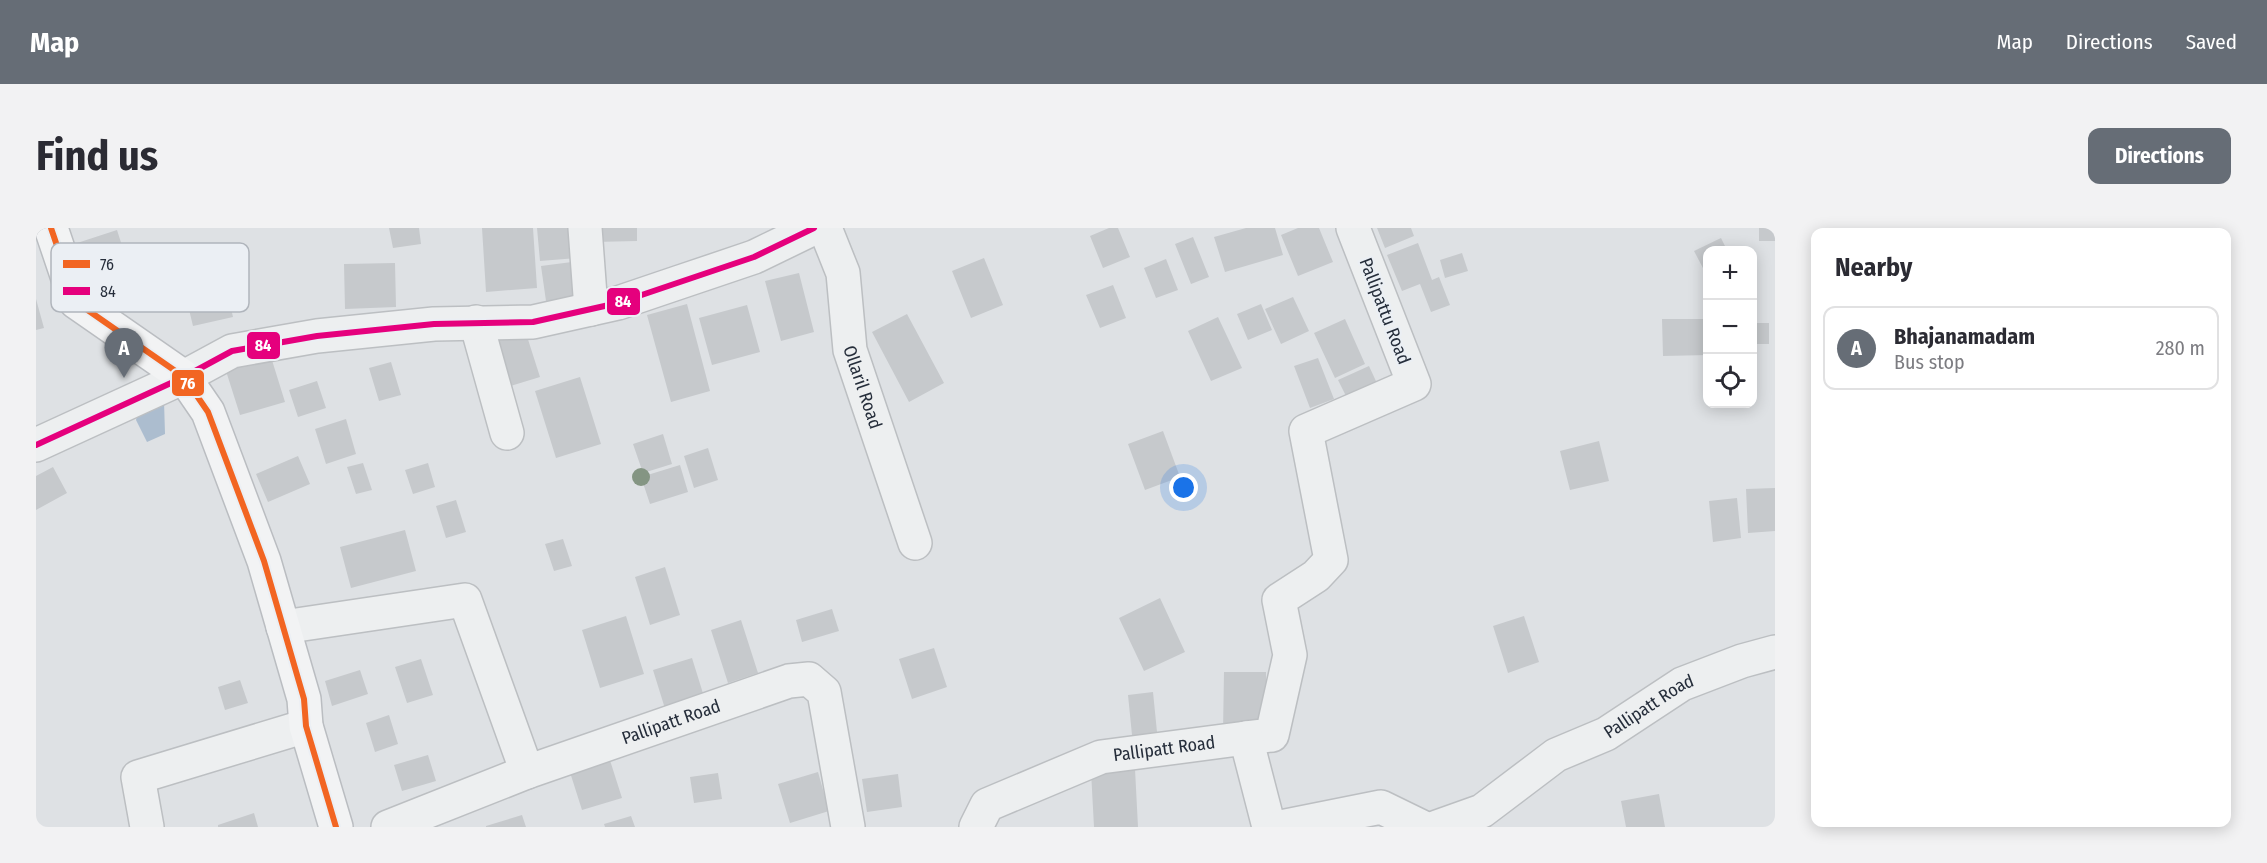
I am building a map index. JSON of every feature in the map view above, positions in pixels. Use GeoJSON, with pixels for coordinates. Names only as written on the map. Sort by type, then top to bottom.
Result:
{"type":"FeatureCollection","features":[{"type":"Feature","properties":{"kind":"main road"},"geometry":{"type":"LineString","coordinates":[[51,228],[56,243]]}},
{"type":"Feature","properties":{"kind":"main road"},"geometry":{"type":"LineString","coordinates":[[90,312],[184,377],[208,412],[264,561],[304,699],[306,726],[336,827]]}},
{"type":"Feature","properties":{"kind":"street"},"geometry":{"type":"LineString","coordinates":[[585,228],[591,309]]}},
{"type":"Feature","properties":{"kind":"street"},"geometry":{"type":"LineString","coordinates":[[36,445],[184,377],[232,351],[317,336],[476,322],[533,322],[618,303],[754,257],[814,228]]}},
{"type":"Feature","properties":{"kind":"street","name":"Ollaril Road"},"geometry":{"type":"LineString","coordinates":[[825,228],[843,273],[850,350],[915,543]]}},
{"type":"Feature","properties":{"kind":"street","name":"Pallipattu Road"},"geometry":{"type":"LineString","coordinates":[[1246,738],[1272,735],[1290,655],[1280,600],[1317,576],[1331,560],[1306,431],[1414,384],[1353,228]]}},
{"type":"Feature","properties":{"kind":"street"},"geometry":{"type":"LineString","coordinates":[[476,322],[507,433]]}},
{"type":"Feature","properties":{"kind":"street"},"geometry":{"type":"LineString","coordinates":[[283,627],[465,600],[527,772]]}},
{"type":"Feature","properties":{"kind":"street","name":"Pallipatt Road"},"geometry":{"type":"LineString","coordinates":[[1437,827],[1482,811],[1556,755],[1606,734],[1682,684],[1742,661],[1775,652]]}},
{"type":"Feature","properties":{"kind":"street","name":"Pallipatt Road"},"geometry":{"type":"LineString","coordinates":[[388,827],[527,772],[789,681],[809,679],[824,692],[848,827]]}},
{"type":"Feature","properties":{"kind":"street"},"geometry":{"type":"LineString","coordinates":[[147,827],[138,777],[306,726]]}},
{"type":"Feature","properties":{"kind":"street"},"geometry":{"type":"LineString","coordinates":[[1246,738],[1269,827]]}},
{"type":"Feature","properties":{"kind":"street","name":"Pallipatt Road"},"geometry":{"type":"LineString","coordinates":[[976,827],[987,805],[1101,757],[1246,738]]}},
{"type":"Feature","properties":{"kind":"street"},"geometry":{"type":"LineString","coordinates":[[1281,827],[1381,807],[1422,827]]}},
{"type":"Feature","properties":{"kind":"water"},"geometry":{"type":"Polygon","coordinates":[[[141,401],[164,402],[165,434],[147,442],[136,420],[141,401]]]}},
{"type":"Feature","properties":{"kind":"building"},"geometry":{"type":"Polygon","coordinates":[[[389,228],[419,228],[421,244],[393,248],[389,228]]]}},
{"type":"Feature","properties":{"kind":"building"},"geometry":{"type":"Polygon","coordinates":[[[482,228],[533,228],[537,288],[486,292],[482,228]]]}},
{"type":"Feature","properties":{"kind":"building"},"geometry":{"type":"Polygon","coordinates":[[[537,228],[574,228],[577,258],[540,261],[537,228]]]}},
{"type":"Feature","properties":{"kind":"building"},"geometry":{"type":"Polygon","coordinates":[[[593,228],[637,228],[637,241],[594,242],[593,228]]]}},
{"type":"Feature","properties":{"kind":"building"},"geometry":{"type":"Polygon","coordinates":[[[1109,228],[1118,228],[1130,257],[1103,268],[1090,236],[1109,228]]]}},
{"type":"Feature","properties":{"kind":"building"},"geometry":{"type":"Polygon","coordinates":[[[1246,228],[1275,228],[1283,255],[1225,272],[1214,237],[1246,228]]]}},
{"type":"Feature","properties":{"kind":"building"},"geometry":{"type":"Polygon","coordinates":[[[1298,228],[1319,228],[1333,262],[1298,276],[1281,235],[1298,228]]]}},
{"type":"Feature","properties":{"kind":"building"},"geometry":{"type":"Polygon","coordinates":[[[1377,228],[1411,228],[1414,236],[1385,248],[1377,228]]]}},
{"type":"Feature","properties":{"kind":"building"},"geometry":{"type":"Polygon","coordinates":[[[1759,228],[1775,228],[1775,241],[1759,241],[1759,228]]]}},
{"type":"Feature","properties":{"kind":"building"},"geometry":{"type":"Polygon","coordinates":[[[117,230],[121,243],[77,243],[117,230]]]}},
{"type":"Feature","properties":{"kind":"building"},"geometry":{"type":"Polygon","coordinates":[[[1193,237],[1209,277],[1191,284],[1175,244],[1193,237]]]}},
{"type":"Feature","properties":{"kind":"building"},"geometry":{"type":"Polygon","coordinates":[[[1721,238],[1725,246],[1704,246],[1721,238]]]}},
{"type":"Feature","properties":{"kind":"building"},"geometry":{"type":"Polygon","coordinates":[[[1418,243],[1432,280],[1439,277],[1450,305],[1431,312],[1420,284],[1402,291],[1387,255],[1418,243]]]}},
{"type":"Feature","properties":{"kind":"building"},"geometry":{"type":"Polygon","coordinates":[[[1703,247],[1703,268],[1694,251],[1703,247]]]}},
{"type":"Feature","properties":{"kind":"building"},"geometry":{"type":"Polygon","coordinates":[[[1462,253],[1468,271],[1445,278],[1440,260],[1462,253]]]}},
{"type":"Feature","properties":{"kind":"building"},"geometry":{"type":"Polygon","coordinates":[[[984,258],[1003,305],[971,318],[952,271],[984,258]]]}},
{"type":"Feature","properties":{"kind":"building"},"geometry":{"type":"Polygon","coordinates":[[[1166,259],[1178,290],[1156,298],[1144,268],[1166,259]]]}},
{"type":"Feature","properties":{"kind":"building"},"geometry":{"type":"Polygon","coordinates":[[[572,262],[577,297],[546,301],[541,266],[572,262]]]}},
{"type":"Feature","properties":{"kind":"building"},"geometry":{"type":"Polygon","coordinates":[[[395,263],[396,307],[345,309],[344,264],[395,263]]]}},
{"type":"Feature","properties":{"kind":"building"},"geometry":{"type":"Polygon","coordinates":[[[799,273],[814,332],[781,341],[765,281],[799,273]]]}},
{"type":"Feature","properties":{"kind":"building"},"geometry":{"type":"Polygon","coordinates":[[[1113,285],[1126,318],[1100,328],[1086,295],[1113,285]]]}},
{"type":"Feature","properties":{"kind":"building"},"geometry":{"type":"Polygon","coordinates":[[[1293,297],[1309,331],[1281,344],[1265,309],[1293,297]]]}},
{"type":"Feature","properties":{"kind":"building"},"geometry":{"type":"Polygon","coordinates":[[[36,299],[44,328],[36,330],[36,299]]]}},
{"type":"Feature","properties":{"kind":"building"},"geometry":{"type":"Polygon","coordinates":[[[687,304],[710,391],[671,402],[647,315],[687,304]]]}},
{"type":"Feature","properties":{"kind":"building"},"geometry":{"type":"Polygon","coordinates":[[[1261,304],[1272,330],[1248,340],[1237,314],[1261,304]]]}},
{"type":"Feature","properties":{"kind":"building"},"geometry":{"type":"Polygon","coordinates":[[[747,305],[760,352],[712,365],[699,318],[747,305]]]}},
{"type":"Feature","properties":{"kind":"building"},"geometry":{"type":"Polygon","coordinates":[[[190,312],[232,312],[233,317],[193,326],[190,312]]]}},
{"type":"Feature","properties":{"kind":"building"},"geometry":{"type":"Polygon","coordinates":[[[907,314],[944,383],[909,402],[872,332],[907,314]]]}},
{"type":"Feature","properties":{"kind":"building"},"geometry":{"type":"Polygon","coordinates":[[[1218,317],[1242,368],[1211,381],[1188,331],[1218,317]]]}},
{"type":"Feature","properties":{"kind":"building"},"geometry":{"type":"Polygon","coordinates":[[[1345,319],[1365,364],[1335,378],[1314,333],[1345,319]]]}},
{"type":"Feature","properties":{"kind":"building"},"geometry":{"type":"Polygon","coordinates":[[[1662,319],[1703,319],[1703,355],[1663,356],[1662,319]]]}},
{"type":"Feature","properties":{"kind":"building"},"geometry":{"type":"Polygon","coordinates":[[[1757,323],[1769,323],[1769,344],[1757,344],[1757,323]]]}},
{"type":"Feature","properties":{"kind":"building"},"geometry":{"type":"Polygon","coordinates":[[[525,330],[540,377],[507,387],[493,340],[525,330]]]}},
{"type":"Feature","properties":{"kind":"building"},"geometry":{"type":"Polygon","coordinates":[[[271,357],[285,402],[240,415],[226,371],[271,357]]]}},
{"type":"Feature","properties":{"kind":"building"},"geometry":{"type":"Polygon","coordinates":[[[1318,358],[1334,399],[1310,408],[1294,366],[1318,358]]]}},
{"type":"Feature","properties":{"kind":"building"},"geometry":{"type":"Polygon","coordinates":[[[391,362],[401,395],[379,401],[369,368],[391,362]]]}},
{"type":"Feature","properties":{"kind":"building"},"geometry":{"type":"Polygon","coordinates":[[[1369,366],[1381,392],[1351,406],[1338,380],[1369,366]]]}},
{"type":"Feature","properties":{"kind":"building"},"geometry":{"type":"Polygon","coordinates":[[[580,377],[601,444],[556,458],[535,391],[580,377]]]}},
{"type":"Feature","properties":{"kind":"building"},"geometry":{"type":"Polygon","coordinates":[[[317,381],[326,408],[298,417],[289,390],[317,381]]]}},
{"type":"Feature","properties":{"kind":"building"},"geometry":{"type":"Polygon","coordinates":[[[346,419],[356,454],[326,464],[315,429],[346,419]]]}},
{"type":"Feature","properties":{"kind":"building"},"geometry":{"type":"Polygon","coordinates":[[[1163,431],[1180,477],[1145,490],[1128,444],[1163,431]]]}},
{"type":"Feature","properties":{"kind":"building"},"geometry":{"type":"Polygon","coordinates":[[[663,434],[672,464],[643,473],[633,444],[663,434]]]}},
{"type":"Feature","properties":{"kind":"building"},"geometry":{"type":"Polygon","coordinates":[[[1599,441],[1609,481],[1570,490],[1560,451],[1599,441]]]}},
{"type":"Feature","properties":{"kind":"building"},"geometry":{"type":"Polygon","coordinates":[[[708,448],[718,480],[694,488],[684,456],[708,448]]]}},
{"type":"Feature","properties":{"kind":"building"},"geometry":{"type":"Polygon","coordinates":[[[298,456],[310,484],[268,502],[256,474],[298,456]]]}},
{"type":"Feature","properties":{"kind":"building"},"geometry":{"type":"Polygon","coordinates":[[[363,463],[372,490],[356,494],[347,467],[363,463]]]}},
{"type":"Feature","properties":{"kind":"building"},"geometry":{"type":"Polygon","coordinates":[[[428,463],[435,487],[413,494],[405,470],[428,463]]]}},
{"type":"Feature","properties":{"kind":"building"},"geometry":{"type":"Polygon","coordinates":[[[680,465],[688,492],[650,504],[641,477],[680,465]]]}},
{"type":"Feature","properties":{"kind":"building"},"geometry":{"type":"Polygon","coordinates":[[[53,467],[67,493],[36,510],[36,476],[53,467]]]}},
{"type":"Feature","properties":{"kind":"building"},"geometry":{"type":"Polygon","coordinates":[[[1775,488],[1775,531],[1748,533],[1746,489],[1775,488]]]}},
{"type":"Feature","properties":{"kind":"building"},"geometry":{"type":"Polygon","coordinates":[[[1737,498],[1741,538],[1713,542],[1709,501],[1737,498]]]}},
{"type":"Feature","properties":{"kind":"building"},"geometry":{"type":"Polygon","coordinates":[[[456,500],[466,532],[446,538],[436,506],[456,500]]]}},
{"type":"Feature","properties":{"kind":"building"},"geometry":{"type":"Polygon","coordinates":[[[405,530],[416,571],[351,588],[340,547],[405,530]]]}},
{"type":"Feature","properties":{"kind":"building"},"geometry":{"type":"Polygon","coordinates":[[[563,539],[572,566],[554,571],[545,544],[563,539]]]}},
{"type":"Feature","properties":{"kind":"building"},"geometry":{"type":"Polygon","coordinates":[[[665,567],[680,615],[650,625],[635,577],[665,567]]]}},
{"type":"Feature","properties":{"kind":"building"},"geometry":{"type":"Polygon","coordinates":[[[1160,598],[1185,652],[1144,671],[1119,618],[1160,598]]]}},
{"type":"Feature","properties":{"kind":"building"},"geometry":{"type":"Polygon","coordinates":[[[832,609],[839,631],[802,642],[796,620],[832,609]]]}},
{"type":"Feature","properties":{"kind":"building"},"geometry":{"type":"Polygon","coordinates":[[[626,616],[644,674],[600,688],[582,630],[626,616]]]}},
{"type":"Feature","properties":{"kind":"building"},"geometry":{"type":"Polygon","coordinates":[[[1524,616],[1539,662],[1508,673],[1493,626],[1524,616]]]}},
{"type":"Feature","properties":{"kind":"building"},"geometry":{"type":"Polygon","coordinates":[[[741,620],[758,673],[728,683],[711,630],[741,620]]]}},
{"type":"Feature","properties":{"kind":"building"},"geometry":{"type":"Polygon","coordinates":[[[934,648],[947,687],[912,699],[899,659],[934,648]]]}},
{"type":"Feature","properties":{"kind":"building"},"geometry":{"type":"Polygon","coordinates":[[[692,658],[706,703],[667,715],[653,670],[692,658]]]}},
{"type":"Feature","properties":{"kind":"building"},"geometry":{"type":"Polygon","coordinates":[[[421,659],[433,695],[407,703],[395,667],[421,659]]]}},
{"type":"Feature","properties":{"kind":"building"},"geometry":{"type":"Polygon","coordinates":[[[360,670],[368,694],[332,706],[325,681],[360,670]]]}},
{"type":"Feature","properties":{"kind":"building"},"geometry":{"type":"Polygon","coordinates":[[[1224,672],[1266,672],[1266,732],[1223,732],[1224,672]]]}},
{"type":"Feature","properties":{"kind":"building"},"geometry":{"type":"Polygon","coordinates":[[[240,680],[248,703],[225,710],[218,687],[240,680]]]}},
{"type":"Feature","properties":{"kind":"building"},"geometry":{"type":"Polygon","coordinates":[[[1153,692],[1158,742],[1133,745],[1128,695],[1153,692]]]}},
{"type":"Feature","properties":{"kind":"building"},"geometry":{"type":"Polygon","coordinates":[[[389,715],[398,744],[375,752],[366,723],[389,715]]]}},
{"type":"Feature","properties":{"kind":"building"},"geometry":{"type":"Polygon","coordinates":[[[608,754],[622,798],[582,810],[568,766],[608,754]]]}},
{"type":"Feature","properties":{"kind":"building"},"geometry":{"type":"Polygon","coordinates":[[[428,755],[436,781],[402,791],[394,765],[428,755]]]}},
{"type":"Feature","properties":{"kind":"building"},"geometry":{"type":"Polygon","coordinates":[[[1135,769],[1138,827],[1094,827],[1091,771],[1135,769]]]}},
{"type":"Feature","properties":{"kind":"building"},"geometry":{"type":"Polygon","coordinates":[[[818,772],[829,811],[790,823],[778,784],[818,772]]]}},
{"type":"Feature","properties":{"kind":"building"},"geometry":{"type":"Polygon","coordinates":[[[718,773],[722,799],[694,803],[690,777],[718,773]]]}},
{"type":"Feature","properties":{"kind":"building"},"geometry":{"type":"Polygon","coordinates":[[[898,774],[902,807],[867,812],[862,779],[898,774]]]}},
{"type":"Feature","properties":{"kind":"building"},"geometry":{"type":"Polygon","coordinates":[[[1659,794],[1665,827],[1626,827],[1621,801],[1659,794]]]}},
{"type":"Feature","properties":{"kind":"building"},"geometry":{"type":"Polygon","coordinates":[[[254,813],[258,827],[218,827],[218,825],[254,813]]]}},
{"type":"Feature","properties":{"kind":"building"},"geometry":{"type":"Polygon","coordinates":[[[522,815],[526,827],[486,827],[486,826],[522,815]]]}},
{"type":"Feature","properties":{"kind":"building"},"geometry":{"type":"Polygon","coordinates":[[[631,816],[635,827],[605,827],[604,824],[631,816]]]}},
{"type":"Feature","properties":{"kind":"transit line","name":"76"},"geometry":{"type":"LineString","coordinates":[[51,228],[56,243]]}},
{"type":"Feature","properties":{"kind":"transit line","name":"84"},"geometry":{"type":"LineString","coordinates":[[36,445],[184,377],[232,351],[317,336],[434,324],[533,322],[618,303],[754,257],[814,228]]}},
{"type":"Feature","properties":{"kind":"transit line","name":"76"},"geometry":{"type":"LineString","coordinates":[[90,312],[184,377],[208,412],[264,561],[304,699],[306,726],[336,827]]}},
{"type":"Feature","properties":{"kind":"place","name":"Bhajanamadam"},"geometry":{"type":"Point","coordinates":[124,378]}}]}
